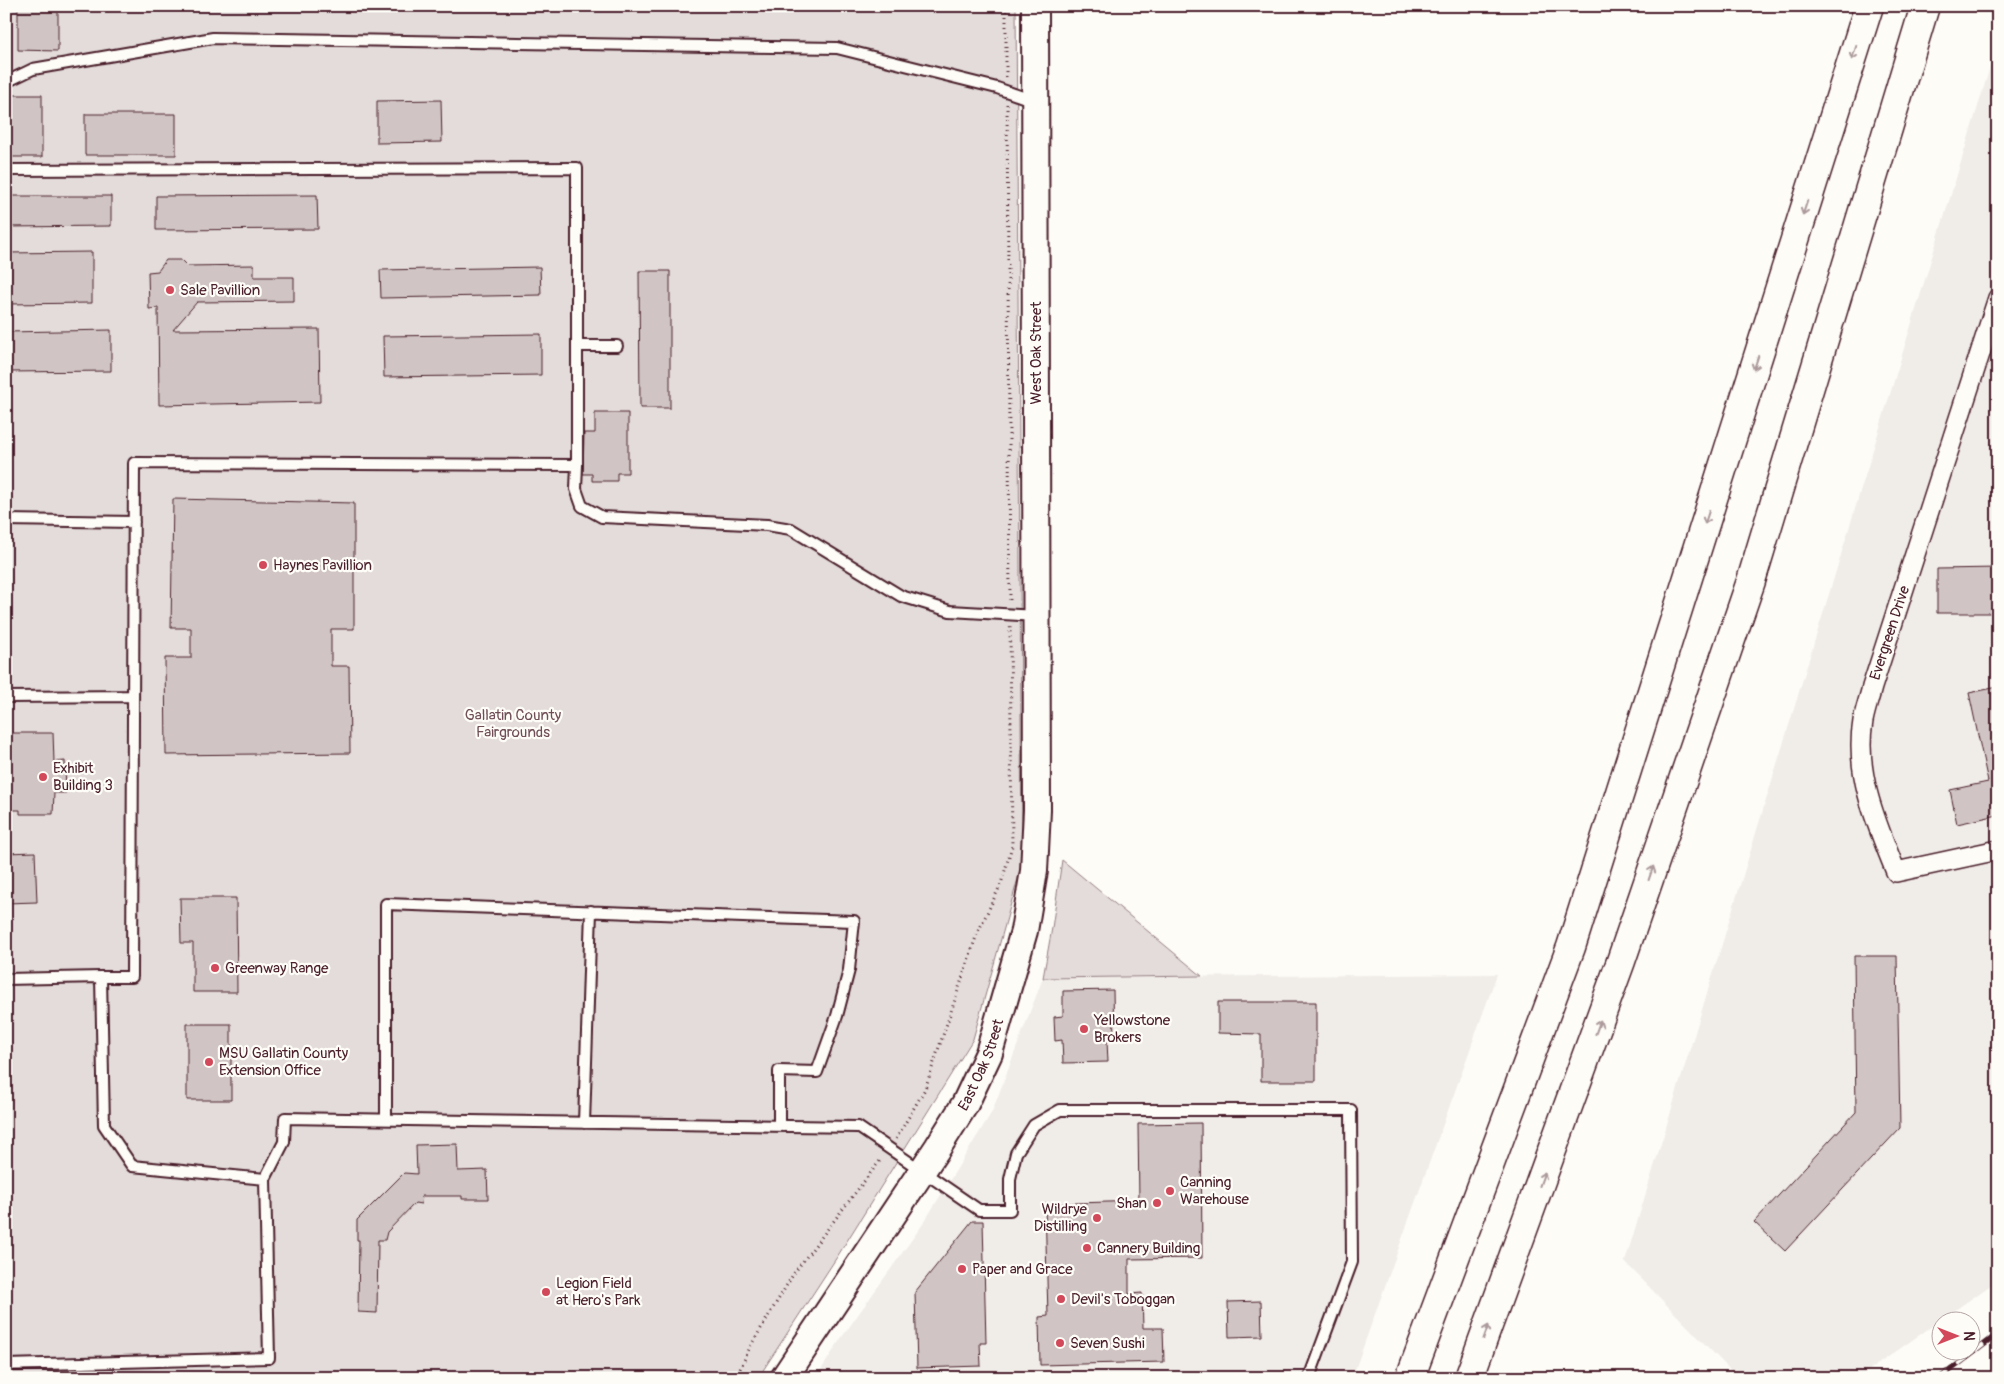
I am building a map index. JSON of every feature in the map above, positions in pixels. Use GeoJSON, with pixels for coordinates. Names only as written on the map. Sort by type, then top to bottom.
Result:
{"type":"FeatureCollection","features":[{"type":"Feature","properties":{"kind":"highway"},"geometry":{"type":"LineString","coordinates":[[1410,1378],[1571,947],[1869,6]]}},
{"type":"Feature","properties":{"kind":"highway"},"geometry":{"type":"LineString","coordinates":[[1469,1378],[1622,961],[1751,582],[1925,6]]}},
{"type":"Feature","properties":{"kind":"street","name":"West Oak Street"},"geometry":{"type":"LineString","coordinates":[[1035,6],[1038,701]]}},
{"type":"Feature","properties":{"kind":"street","name":"Evergreen Drive"},"geometry":{"type":"LineString","coordinates":[[1998,298],[1872,688],[1863,721],[1861,746],[1865,781],[1874,817],[1896,872],[1998,850]]}},
{"type":"Feature","properties":{"kind":"street","name":"East Oak Street"},"geometry":{"type":"LineString","coordinates":[[790,1373],[922,1172],[964,1104],[989,1053],[1024,931],[1034,871],[1037,810],[1038,701]]}},
{"type":"Feature","properties":{"kind":"lane"},"geometry":{"type":"LineString","coordinates":[[6,82],[33,70],[213,38],[837,48],[1035,101]]}},
{"type":"Feature","properties":{"kind":"lane"},"geometry":{"type":"LineString","coordinates":[[6,170],[577,168],[576,489],[582,506],[602,517],[767,525],[791,529],[901,596],[950,611],[1038,616]]}},
{"type":"Feature","properties":{"kind":"lane"},"geometry":{"type":"LineString","coordinates":[[577,346],[617,346]]}},
{"type":"Feature","properties":{"kind":"lane"},"geometry":{"type":"LineString","coordinates":[[6,979],[132,977],[134,463],[577,465]]}},
{"type":"Feature","properties":{"kind":"lane"},"geometry":{"type":"LineString","coordinates":[[6,520],[134,522]]}},
{"type":"Feature","properties":{"kind":"lane"},"geometry":{"type":"LineString","coordinates":[[6,697],[133,696]]}},
{"type":"Feature","properties":{"kind":"lane"},"geometry":{"type":"LineString","coordinates":[[386,1119],[386,904],[854,921],[849,970],[837,1016],[817,1072],[779,1071],[779,1126]]}},
{"type":"Feature","properties":{"kind":"lane"},"geometry":{"type":"LineString","coordinates":[[584,1123],[591,911]]}},
{"type":"Feature","properties":{"kind":"lane"},"geometry":{"type":"LineString","coordinates":[[101,977],[104,1125],[132,1166],[265,1180]]}},
{"type":"Feature","properties":{"kind":"lane"},"geometry":{"type":"LineString","coordinates":[[6,1364],[269,1358],[265,1180],[284,1142],[284,1118],[858,1127],[979,1210],[1010,1210],[1010,1179],[1016,1153],[1034,1125],[1060,1110],[1351,1110],[1352,1262],[1309,1378]]}},
{"type":"Feature","properties":{"kind":"path"},"geometry":{"type":"LineString","coordinates":[[736,1378],[750,1347],[794,1273],[879,1161],[890,1150],[925,1089],[977,934],[1001,884],[1012,846],[1006,6]]}},
{"type":"Feature","properties":{"kind":"shaded area"},"geometry":{"type":"Polygon","coordinates":[[[1998,41],[1998,1280],[1952,1312],[1932,1312],[1932,1326],[1858,1378],[1738,1378],[1625,1262],[1998,41]]]}},
{"type":"Feature","properties":{"kind":"shaded area"},"geometry":{"type":"Polygon","coordinates":[[[1497,974],[1352,1378],[816,1378],[840,1340],[923,1224],[992,1112],[1043,978],[1497,974]]]}},
{"type":"Feature","properties":{"kind":"green space","name":"Gallatin County Fairgrounds"},"geometry":{"type":"Polygon","coordinates":[[[6,6],[1016,6],[1022,864],[973,1039],[837,1257],[758,1378],[6,1378],[6,6]]]}},
{"type":"Feature","properties":{"kind":"green space"},"geometry":{"type":"Polygon","coordinates":[[[1062,860],[1202,976],[1043,978],[1062,860]]]}},
{"type":"Feature","properties":{"kind":"building"},"geometry":{"type":"Polygon","coordinates":[[[18,6],[58,6],[58,51],[18,50],[18,6]]]}},
{"type":"Feature","properties":{"kind":"building"},"geometry":{"type":"Polygon","coordinates":[[[6,95],[42,95],[42,157],[6,157],[6,95]]]}},
{"type":"Feature","properties":{"kind":"building"},"geometry":{"type":"Polygon","coordinates":[[[441,100],[442,142],[377,143],[377,101],[441,100]]]}},
{"type":"Feature","properties":{"kind":"building"},"geometry":{"type":"Polygon","coordinates":[[[85,114],[176,114],[176,155],[85,155],[85,114]]]}},
{"type":"Feature","properties":{"kind":"building"},"geometry":{"type":"Polygon","coordinates":[[[317,195],[318,229],[156,230],[156,196],[317,195]]]}},
{"type":"Feature","properties":{"kind":"building"},"geometry":{"type":"Polygon","coordinates":[[[6,196],[111,196],[111,226],[6,227],[6,196]]]}},
{"type":"Feature","properties":{"kind":"building"},"geometry":{"type":"Polygon","coordinates":[[[92,252],[92,303],[6,304],[6,253],[92,252]]]}},
{"type":"Feature","properties":{"kind":"building"},"geometry":{"type":"Polygon","coordinates":[[[166,260],[181,260],[187,266],[254,265],[254,277],[294,277],[294,301],[197,302],[173,330],[319,329],[320,402],[159,405],[158,308],[149,309],[148,272],[158,271],[166,260]]]}},
{"type":"Feature","properties":{"kind":"building"},"geometry":{"type":"Polygon","coordinates":[[[540,267],[541,295],[381,298],[380,270],[540,267]]]}},
{"type":"Feature","properties":{"kind":"building"},"geometry":{"type":"Polygon","coordinates":[[[639,271],[670,271],[670,408],[640,408],[639,271]]]}},
{"type":"Feature","properties":{"kind":"building"},"geometry":{"type":"Polygon","coordinates":[[[111,330],[111,371],[6,372],[6,332],[111,330]]]}},
{"type":"Feature","properties":{"kind":"building"},"geometry":{"type":"Polygon","coordinates":[[[541,334],[541,375],[384,377],[383,336],[541,334]]]}},
{"type":"Feature","properties":{"kind":"building"},"geometry":{"type":"Polygon","coordinates":[[[595,413],[628,413],[628,473],[617,473],[617,481],[592,481],[592,474],[583,474],[584,433],[595,433],[595,413]]]}},
{"type":"Feature","properties":{"kind":"building"},"geometry":{"type":"Polygon","coordinates":[[[173,499],[354,503],[354,629],[331,629],[331,666],[349,666],[350,753],[166,755],[165,658],[191,658],[191,628],[171,628],[173,499]]]}},
{"type":"Feature","properties":{"kind":"building"},"geometry":{"type":"Polygon","coordinates":[[[1998,568],[1998,613],[1937,613],[1937,569],[1998,568]]]}},
{"type":"Feature","properties":{"kind":"building"},"geometry":{"type":"Polygon","coordinates":[[[1998,687],[1998,815],[1957,824],[1950,790],[1988,782],[1969,693],[1998,687]]]}},
{"type":"Feature","properties":{"kind":"building","name":"Exhibit Building 3"},"geometry":{"type":"Polygon","coordinates":[[[6,733],[53,733],[54,762],[65,761],[66,793],[54,793],[53,814],[20,814],[20,810],[6,810],[6,733]]]}},
{"type":"Feature","properties":{"kind":"building"},"geometry":{"type":"Polygon","coordinates":[[[35,852],[37,902],[6,903],[6,853],[35,852]]]}},
{"type":"Feature","properties":{"kind":"building","name":"Greenway Range"},"geometry":{"type":"Polygon","coordinates":[[[180,898],[236,898],[237,992],[193,992],[193,943],[181,943],[180,898]]]}},
{"type":"Feature","properties":{"kind":"building"},"geometry":{"type":"Polygon","coordinates":[[[1854,956],[1897,956],[1900,1128],[1785,1251],[1754,1222],[1856,1112],[1854,956]]]}},
{"type":"Feature","properties":{"kind":"building","name":"Yellowstone Brokers"},"geometry":{"type":"Polygon","coordinates":[[[1113,990],[1114,1041],[1107,1041],[1108,1062],[1063,1063],[1062,1040],[1055,1041],[1054,1017],[1063,1016],[1063,991],[1113,990]]]}},
{"type":"Feature","properties":{"kind":"building"},"geometry":{"type":"Polygon","coordinates":[[[1218,1002],[1316,1002],[1316,1081],[1261,1081],[1261,1034],[1218,1033],[1218,1002]]]}},
{"type":"Feature","properties":{"kind":"building","name":"MSU Gallatin County Extension Office"},"geometry":{"type":"Polygon","coordinates":[[[187,1024],[231,1024],[231,1100],[187,1100],[187,1024]]]}},
{"type":"Feature","properties":{"kind":"building","name":"Cannery Building"},"geometry":{"type":"Polygon","coordinates":[[[1201,1123],[1202,1258],[1129,1259],[1129,1294],[1142,1293],[1143,1328],[1163,1328],[1164,1362],[1040,1365],[1039,1317],[1048,1316],[1045,1204],[1139,1201],[1138,1124],[1201,1123]]]}},
{"type":"Feature","properties":{"kind":"building"},"geometry":{"type":"Polygon","coordinates":[[[457,1144],[458,1171],[487,1170],[488,1199],[462,1199],[462,1196],[422,1196],[421,1204],[415,1203],[387,1232],[385,1240],[378,1240],[377,1313],[358,1312],[359,1240],[357,1240],[357,1220],[404,1173],[417,1174],[416,1145],[457,1144]]]}},
{"type":"Feature","properties":{"kind":"building"},"geometry":{"type":"Polygon","coordinates":[[[972,1221],[983,1221],[986,1343],[980,1343],[981,1366],[917,1368],[915,1292],[972,1221]]]}},
{"type":"Feature","properties":{"kind":"building"},"geometry":{"type":"Polygon","coordinates":[[[1261,1301],[1262,1336],[1229,1337],[1228,1302],[1261,1301]]]}},
{"type":"Feature","properties":{"kind":"railway"},"geometry":{"type":"LineString","coordinates":[[1940,1378],[1998,1334]]}},
{"type":"Feature","properties":{"kind":"place","name":"Sale Pavillion"},"geometry":{"type":"Point","coordinates":[170,290]}},
{"type":"Feature","properties":{"kind":"place","name":"Haynes Pavillion"},"geometry":{"type":"Point","coordinates":[263,565]}},
{"type":"Feature","properties":{"kind":"place","name":"Exhibit Building 3"},"geometry":{"type":"Point","coordinates":[43,777]}},
{"type":"Feature","properties":{"kind":"place","name":"Greenway Range"},"geometry":{"type":"Point","coordinates":[215,968]}},
{"type":"Feature","properties":{"kind":"place","name":"Yellowstone Brokers"},"geometry":{"type":"Point","coordinates":[1084,1029]}},
{"type":"Feature","properties":{"kind":"place","name":"MSU Gallatin County Extension Office"},"geometry":{"type":"Point","coordinates":[209,1062]}},
{"type":"Feature","properties":{"kind":"place","name":"Canning Warehouse"},"geometry":{"type":"Point","coordinates":[1170,1191]}},
{"type":"Feature","properties":{"kind":"place","name":"Shan"},"geometry":{"type":"Point","coordinates":[1157,1203]}},
{"type":"Feature","properties":{"kind":"place","name":"Wildrye Distilling"},"geometry":{"type":"Point","coordinates":[1097,1218]}},
{"type":"Feature","properties":{"kind":"place","name":"Cannery Building"},"geometry":{"type":"Point","coordinates":[1087,1248]}},
{"type":"Feature","properties":{"kind":"place","name":"Paper and Grace"},"geometry":{"type":"Point","coordinates":[962,1269]}},
{"type":"Feature","properties":{"kind":"place","name":"Legion Field at Hero's Park"},"geometry":{"type":"Point","coordinates":[546,1292]}},
{"type":"Feature","properties":{"kind":"place","name":"Devil's Toboggan"},"geometry":{"type":"Point","coordinates":[1061,1299]}},
{"type":"Feature","properties":{"kind":"place","name":"Seven Sushi"},"geometry":{"type":"Point","coordinates":[1060,1343]}}]}
